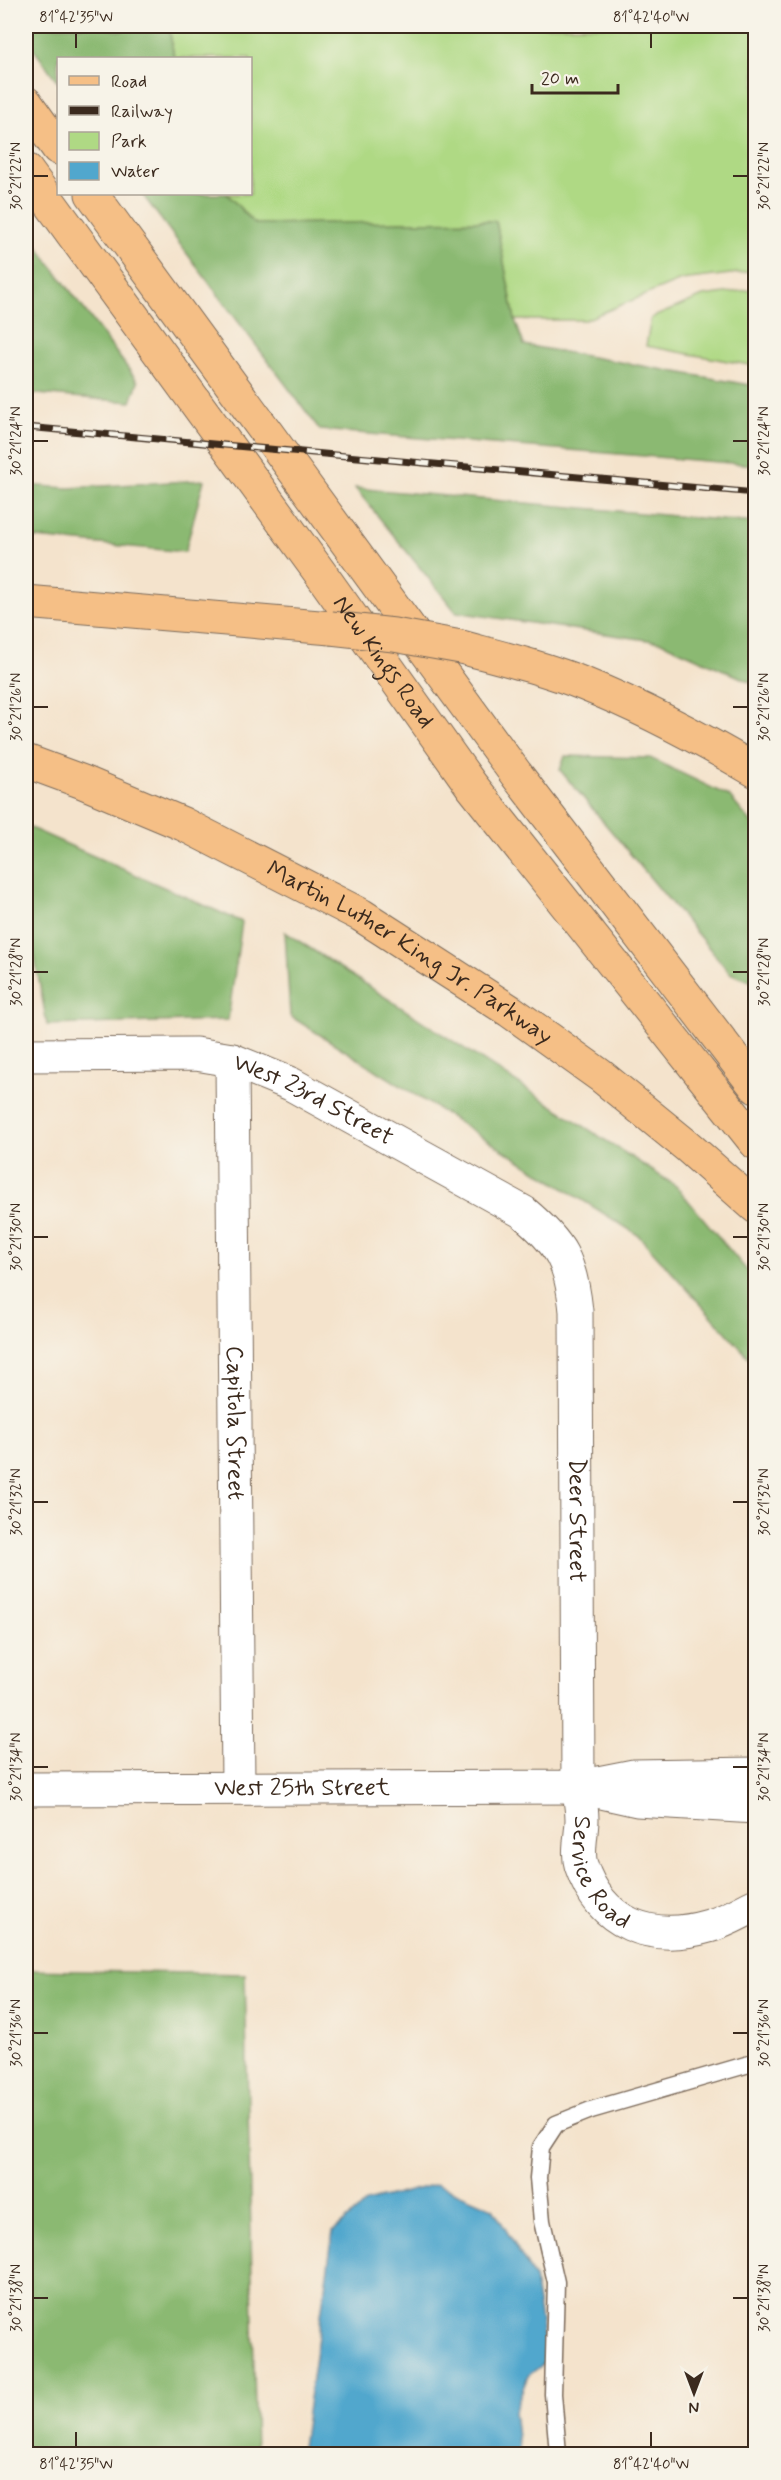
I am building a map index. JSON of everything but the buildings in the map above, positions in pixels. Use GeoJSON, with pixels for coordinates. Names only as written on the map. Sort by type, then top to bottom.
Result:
{"type":"FeatureCollection","features":[{"type":"Feature","properties":{"kind":"main road"},"geometry":{"type":"LineString","coordinates":[[26,103],[57,147]]}},
{"type":"Feature","properties":{"kind":"main road","name":"New Kings Road"},"geometry":{"type":"LineString","coordinates":[[26,170],[326,580],[471,785],[756,1143]]}},
{"type":"Feature","properties":{"kind":"main road","name":"New Kings Road"},"geometry":{"type":"LineString","coordinates":[[93,195],[516,774],[667,975],[756,1087]]}},
{"type":"Feature","properties":{"kind":"main road"},"geometry":{"type":"LineString","coordinates":[[26,602],[331,628],[394,635],[461,647],[526,664],[582,684],[693,735],[756,771]]}},
{"type":"Feature","properties":{"kind":"main road","name":"Martin Luther King Jr. Parkway"},"geometry":{"type":"LineString","coordinates":[[26,761],[183,824],[361,915],[501,1005],[601,1076],[687,1146],[756,1207]]}},
{"type":"Feature","properties":{"kind":"street"},"geometry":{"type":"LineString","coordinates":[[142,328],[162,289]]}},
{"type":"Feature","properties":{"kind":"street"},"geometry":{"type":"LineString","coordinates":[[639,996],[667,975]]}},
{"type":"Feature","properties":{"kind":"street","name":"West 23rd Street"},"geometry":{"type":"LineString","coordinates":[[26,1055],[196,1054],[232,1060],[291,1084],[524,1212],[548,1233],[563,1255]]}},
{"type":"Feature","properties":{"kind":"street","name":"Capitola Street"},"geometry":{"type":"LineString","coordinates":[[232,1060],[238,1787]]}},
{"type":"Feature","properties":{"kind":"street","name":"Deer Street"},"geometry":{"type":"LineString","coordinates":[[563,1255],[573,1282],[576,1311],[578,1787]]}},
{"type":"Feature","properties":{"kind":"street","name":"West 25th Street"},"geometry":{"type":"LineString","coordinates":[[26,1789],[578,1787],[634,1776],[756,1774]]}},
{"type":"Feature","properties":{"kind":"street","name":"West 25th Street"},"geometry":{"type":"LineString","coordinates":[[578,1787],[636,1800],[756,1807]]}},
{"type":"Feature","properties":{"kind":"street","name":"Service Road"},"geometry":{"type":"LineString","coordinates":[[578,1787],[582,1816],[580,1863],[593,1892],[607,1910],[635,1928],[666,1933],[710,1926],[756,1905]]}},
{"type":"Feature","properties":{"kind":"lane"},"geometry":{"type":"LineString","coordinates":[[558,2454],[553,2394],[556,2282],[542,2221],[538,2178],[541,2147],[556,2124],[591,2110],[756,2062]]}},
{"type":"Feature","properties":{"kind":"green space"},"geometry":{"type":"Polygon","coordinates":[[[26,26],[93,26],[122,31],[130,26],[169,26],[174,57],[57,57],[57,81],[26,39],[26,26]]]}},
{"type":"Feature","properties":{"kind":"green space"},"geometry":{"type":"Polygon","coordinates":[[[169,26],[755,26],[755,271],[681,280],[585,320],[515,320],[496,221],[255,224],[228,195],[252,195],[252,57],[174,57],[169,26]]]}},
{"type":"Feature","properties":{"kind":"green space"},"geometry":{"type":"Polygon","coordinates":[[[143,195],[228,195],[255,224],[496,221],[515,320],[524,345],[755,386],[755,465],[320,430],[143,195]]]}},
{"type":"Feature","properties":{"kind":"green space"},"geometry":{"type":"Polygon","coordinates":[[[26,231],[138,382],[131,402],[26,393],[26,231]]]}},
{"type":"Feature","properties":{"kind":"green space"},"geometry":{"type":"Polygon","coordinates":[[[755,289],[755,366],[646,346],[651,318],[703,296],[755,289]]]}},
{"type":"Feature","properties":{"kind":"green space"},"geometry":{"type":"Polygon","coordinates":[[[204,480],[185,552],[26,537],[26,485],[68,488],[204,480]]]}},
{"type":"Feature","properties":{"kind":"green space"},"geometry":{"type":"Polygon","coordinates":[[[355,488],[755,523],[755,684],[661,642],[456,612],[355,488]]]}},
{"type":"Feature","properties":{"kind":"green space"},"geometry":{"type":"Polygon","coordinates":[[[565,756],[650,758],[729,796],[755,827],[755,983],[730,973],[560,770],[565,756]]]}},
{"type":"Feature","properties":{"kind":"green space"},"geometry":{"type":"Polygon","coordinates":[[[26,826],[242,922],[228,1020],[47,1025],[26,909],[26,826]]]}},
{"type":"Feature","properties":{"kind":"green space"},"geometry":{"type":"Polygon","coordinates":[[[285,932],[676,1186],[755,1280],[755,1364],[638,1235],[290,1016],[285,932]]]}},
{"type":"Feature","properties":{"kind":"green space"},"geometry":{"type":"Polygon","coordinates":[[[26,1970],[245,1974],[256,2454],[26,2454],[26,1970]]]}},
{"type":"Feature","properties":{"kind":"water"},"geometry":{"type":"Polygon","coordinates":[[[437,2184],[493,2208],[534,2277],[547,2361],[528,2376],[514,2411],[519,2454],[301,2454],[333,2232],[367,2202],[437,2184]]]}},
{"type":"Feature","properties":{"kind":"railway"},"geometry":{"type":"LineString","coordinates":[[26,427],[756,493]]}}]}
